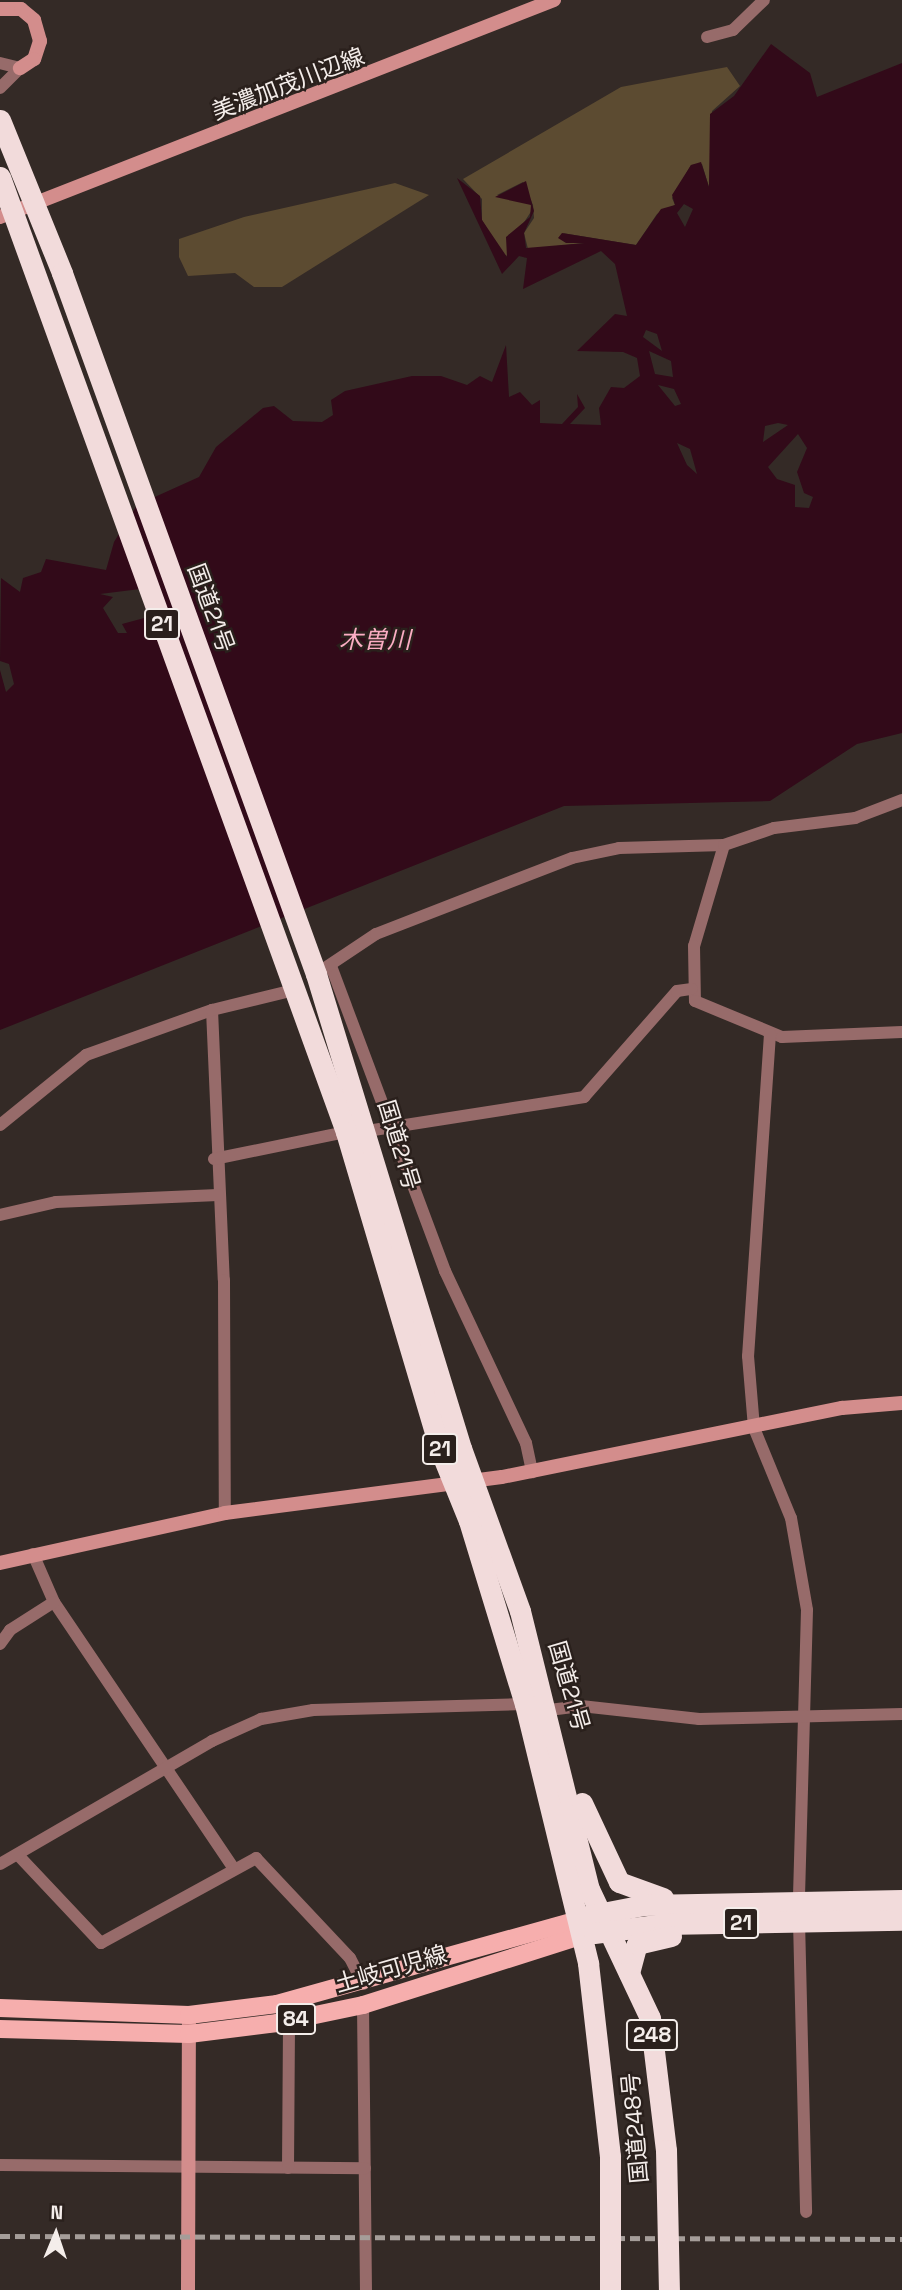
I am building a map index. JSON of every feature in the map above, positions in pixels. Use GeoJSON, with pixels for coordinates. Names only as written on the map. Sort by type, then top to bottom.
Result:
{"type":"FeatureCollection","features":[{"type":"Feature","properties":{"kind":"highway","name":"国道21号"},"geometry":{"type":"LineString","coordinates":[[0,120],[62,273],[319,965],[368,1131],[525,1704],[580,1928]]}},
{"type":"Feature","properties":{"kind":"highway","name":"国道21号"},"geometry":{"type":"LineString","coordinates":[[0,177],[7,215],[39,282],[346,1132],[463,1481],[549,1710],[602,1921]]}},
{"type":"Feature","properties":{"kind":"highway"},"geometry":{"type":"LineString","coordinates":[[563,1764],[619,1882],[657,1898],[744,1904]]}},
{"type":"Feature","properties":{"kind":"highway","name":"21"},"geometry":{"type":"LineString","coordinates":[[602,1921],[759,1923],[799,1911],[902,1900]]}},
{"type":"Feature","properties":{"kind":"highway","name":"21"},"geometry":{"type":"LineString","coordinates":[[580,1928],[602,1921],[744,1904],[902,1920]]}},
{"type":"Feature","properties":{"kind":"highway","name":"国道248号"},"geometry":{"type":"LineString","coordinates":[[602,1921],[650,2018],[666,2150],[669,2290]]}},
{"type":"Feature","properties":{"kind":"highway"},"geometry":{"type":"LineString","coordinates":[[629,1973],[638,1944],[727,1934],[759,1923]]}},
{"type":"Feature","properties":{"kind":"highway","name":"国道248号"},"geometry":{"type":"LineString","coordinates":[[580,1928],[610,2156],[610,2290]]}},
{"type":"Feature","properties":{"kind":"main road","name":"土岐可児線"},"geometry":{"type":"LineString","coordinates":[[0,2008],[189,2015],[363,1984],[580,1928]]}},
{"type":"Feature","properties":{"kind":"main road","name":"土岐可児線"},"geometry":{"type":"LineString","coordinates":[[0,2029],[189,2034],[289,2020],[363,2005],[580,1928]]}},
{"type":"Feature","properties":{"kind":"street","name":"美濃加茂川辺線"},"geometry":{"type":"LineString","coordinates":[[7,215],[554,0]]}},
{"type":"Feature","properties":{"kind":"street"},"geometry":{"type":"LineString","coordinates":[[707,37],[733,30],[764,0]]}},
{"type":"Feature","properties":{"kind":"street"},"geometry":{"type":"LineString","coordinates":[[0,9],[21,9],[34,20],[40,41],[34,59],[20,68],[0,88]]}},
{"type":"Feature","properties":{"kind":"street"},"geometry":{"type":"LineString","coordinates":[[0,63],[20,68]]}},
{"type":"Feature","properties":{"kind":"street"},"geometry":{"type":"LineString","coordinates":[[532,1472],[529,1450],[499,1389],[319,965],[376,933],[572,858],[620,848],[724,845],[774,828],[855,818],[902,800]]}},
{"type":"Feature","properties":{"kind":"street"},"geometry":{"type":"LineString","coordinates":[[724,845],[694,946],[692,989],[695,1000],[713,1013],[770,1034],[902,1032]]}},
{"type":"Feature","properties":{"kind":"street"},"geometry":{"type":"LineString","coordinates":[[368,1131],[584,1097],[677,991],[692,989]]}},
{"type":"Feature","properties":{"kind":"street"},"geometry":{"type":"LineString","coordinates":[[0,1125],[86,1055],[212,1010],[294,990]]}},
{"type":"Feature","properties":{"kind":"street"},"geometry":{"type":"LineString","coordinates":[[212,1010],[225,1513]]}},
{"type":"Feature","properties":{"kind":"street"},"geometry":{"type":"LineString","coordinates":[[770,1034],[748,1356],[754,1428],[791,1518],[803,1584],[805,1718],[799,1911],[806,2212]]}},
{"type":"Feature","properties":{"kind":"street"},"geometry":{"type":"LineString","coordinates":[[214,1159],[346,1132]]}},
{"type":"Feature","properties":{"kind":"street"},"geometry":{"type":"LineString","coordinates":[[0,1215],[56,1202],[218,1195]]}},
{"type":"Feature","properties":{"kind":"street"},"geometry":{"type":"LineString","coordinates":[[0,1563],[225,1513],[532,1472],[869,1404],[902,1403]]}},
{"type":"Feature","properties":{"kind":"street"},"geometry":{"type":"LineString","coordinates":[[33,1554],[54,1602],[168,1766],[232,1867]]}},
{"type":"Feature","properties":{"kind":"street"},"geometry":{"type":"LineString","coordinates":[[0,1644],[10,1630],[54,1602]]}},
{"type":"Feature","properties":{"kind":"street"},"geometry":{"type":"LineString","coordinates":[[0,1864],[168,1766],[261,1719],[313,1710],[525,1704]]}},
{"type":"Feature","properties":{"kind":"street"},"geometry":{"type":"LineString","coordinates":[[549,1710],[805,1718],[902,1714]]}},
{"type":"Feature","properties":{"kind":"street"},"geometry":{"type":"LineString","coordinates":[[18,1855],[102,1943],[232,1867],[256,1858],[350,1958],[363,1984]]}},
{"type":"Feature","properties":{"kind":"street"},"geometry":{"type":"LineString","coordinates":[[363,2005],[366,2290]]}},
{"type":"Feature","properties":{"kind":"street"},"geometry":{"type":"LineString","coordinates":[[188,2290],[189,2015]]}},
{"type":"Feature","properties":{"kind":"street"},"geometry":{"type":"LineString","coordinates":[[288,2168],[289,2020]]}},
{"type":"Feature","properties":{"kind":"street"},"geometry":{"type":"LineString","coordinates":[[0,2165],[365,2168]]}},
{"type":"Feature","properties":{"kind":"shaded area"},"geometry":{"type":"Polygon","coordinates":[[[727,67],[740,86],[712,111],[709,187],[702,164],[691,165],[672,198],[675,205],[657,214],[636,245],[562,233],[585,243],[528,249],[524,233],[534,218],[533,205],[523,182],[497,195],[530,202],[532,210],[519,230],[508,235],[509,256],[503,255],[482,220],[482,199],[463,179],[621,87],[727,67]]]}},
{"type":"Feature","properties":{"kind":"shaded area"},"geometry":{"type":"Polygon","coordinates":[[[395,183],[429,195],[282,287],[254,287],[235,273],[188,276],[179,257],[179,239],[244,217],[395,183]]]}},
{"type":"Feature","properties":{"kind":"water","name":"木曽川"},"geometry":{"type":"Polygon","coordinates":[[[771,44],[810,73],[817,97],[902,63],[902,733],[857,744],[770,801],[564,806],[0,1030],[0,670],[6,692],[14,684],[9,664],[0,661],[1,578],[20,592],[23,578],[41,572],[46,559],[106,570],[114,542],[137,505],[199,477],[216,447],[263,408],[274,406],[293,421],[322,422],[333,415],[331,400],[345,391],[412,376],[441,376],[467,385],[480,376],[492,382],[506,345],[509,397],[520,392],[532,405],[540,400],[540,423],[562,424],[578,407],[577,394],[585,408],[570,424],[601,425],[599,408],[611,387],[624,388],[640,376],[637,358],[623,352],[577,351],[615,314],[627,316],[615,264],[601,251],[523,289],[527,258],[519,256],[502,274],[457,178],[480,196],[482,220],[507,257],[506,237],[530,217],[531,205],[495,197],[526,181],[534,211],[524,233],[526,248],[585,243],[566,243],[558,238],[562,233],[636,245],[661,209],[675,205],[672,195],[691,165],[701,162],[709,187],[710,114],[734,96],[771,44]],[[684,204],[677,213],[685,227],[693,209],[684,204]],[[646,330],[643,337],[662,351],[657,334],[646,330]],[[649,351],[655,374],[673,377],[671,361],[649,351]],[[658,385],[675,406],[681,404],[674,389],[658,385]],[[778,423],[765,426],[763,442],[788,425],[778,423]],[[798,434],[768,467],[777,479],[795,485],[795,507],[809,508],[813,497],[804,493],[797,472],[807,448],[798,434]],[[677,443],[687,465],[697,474],[690,449],[677,443]],[[140,589],[100,594],[113,597],[103,608],[118,633],[127,633],[122,624],[148,617],[140,589]]]}},
{"type":"Feature","properties":{"kind":"railway"},"geometry":{"type":"LineString","coordinates":[[0,2236],[902,2239]]}}]}
